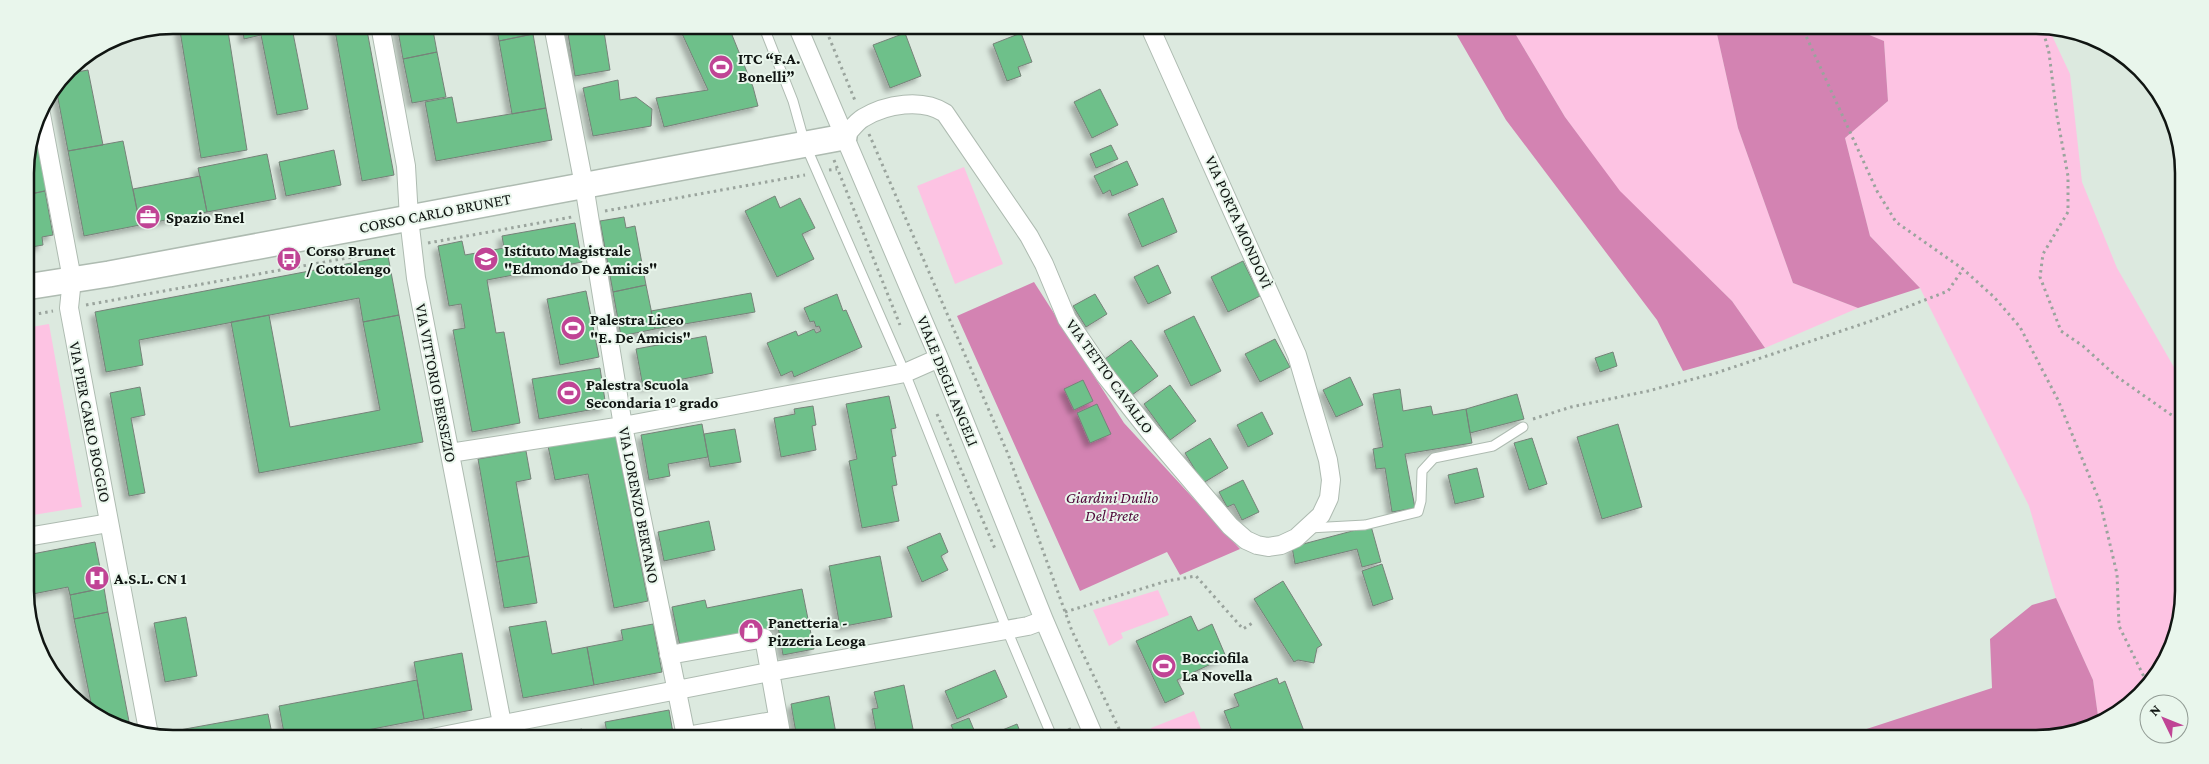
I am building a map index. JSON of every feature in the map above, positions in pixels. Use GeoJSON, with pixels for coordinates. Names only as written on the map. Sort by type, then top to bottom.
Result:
{"type":"FeatureCollection","features":[{"type":"Feature","properties":{"kind":"street","name":"VIA VITTORIO BERSEZIO"},"geometry":{"type":"LineString","coordinates":[[382,34],[406,166],[409,218],[416,278],[503,730]]}},
{"type":"Feature","properties":{"kind":"street","name":"VIA LORENZO BERTANO"},"geometry":{"type":"LineString","coordinates":[[555,34],[584,185],[623,426],[685,730]]}},
{"type":"Feature","properties":{"kind":"street","name":"VIALE DEGLI ANGELI"},"geometry":{"type":"LineString","coordinates":[[801,34],[939,358],[1044,620],[1091,730]]}},
{"type":"Feature","properties":{"kind":"street","name":"VIA PORTA MONDOVÌ"},"geometry":{"type":"LineString","coordinates":[[1153,34],[1290,336],[1304,375],[1318,424]]}},
{"type":"Feature","properties":{"kind":"street","name":"VIA TETTO CAVALLO"},"geometry":{"type":"LineString","coordinates":[[844,137],[862,118],[906,104],[936,107],[945,112],[1029,236],[1044,264],[1067,319],[1081,340],[1144,425],[1204,498],[1246,540],[1268,548],[1281,545],[1296,538],[1321,515],[1329,498],[1331,480],[1318,424]]}},
{"type":"Feature","properties":{"kind":"street","name":"VIA PIER CARLO BOGGIO"},"geometry":{"type":"LineString","coordinates":[[43,124],[72,279],[69,308],[148,728]]}},
{"type":"Feature","properties":{"kind":"street","name":"CORSO CARLO BRUNET"},"geometry":{"type":"LineString","coordinates":[[34,286],[109,274],[844,137]]}},
{"type":"Feature","properties":{"kind":"street"},"geometry":{"type":"LineString","coordinates":[[450,453],[623,426],[904,373],[939,358]]}},
{"type":"Feature","properties":{"kind":"street"},"geometry":{"type":"LineString","coordinates":[[34,537],[109,523]]}},
{"type":"Feature","properties":{"kind":"street"},"geometry":{"type":"LineString","coordinates":[[511,730],[677,689],[1007,630],[1028,626],[1044,620]]}},
{"type":"Feature","properties":{"kind":"street"},"geometry":{"type":"LineString","coordinates":[[669,655],[764,638],[780,730]]}},
{"type":"Feature","properties":{"kind":"street","name":"VIA LORENZO BERTANO"},"geometry":{"type":"LineString","coordinates":[[720,730],[778,720]]}},
{"type":"Feature","properties":{"kind":"lane"},"geometry":{"type":"LineString","coordinates":[[767,34],[793,101],[805,144],[904,373],[1049,730]]}},
{"type":"Feature","properties":{"kind":"lane"},"geometry":{"type":"LineString","coordinates":[[1309,528],[1365,526],[1418,512],[1421,501],[1422,471],[1434,458],[1493,446],[1523,427]]}},
{"type":"Feature","properties":{"kind":"path"},"geometry":{"type":"LineString","coordinates":[[828,34],[862,118]]}},
{"type":"Feature","properties":{"kind":"path"},"geometry":{"type":"LineString","coordinates":[[1805,34],[1877,192],[1896,222],[1963,269],[1994,297],[2020,327],[2058,400],[2100,502],[2116,574],[2120,626],[2145,678]]}},
{"type":"Feature","properties":{"kind":"path"},"geometry":{"type":"LineString","coordinates":[[2044,34],[2049,53],[2057,116],[2068,176],[2068,212],[2043,254],[2040,277],[2061,331],[2083,346],[2116,376],[2175,416]]}},
{"type":"Feature","properties":{"kind":"path"},"geometry":{"type":"LineString","coordinates":[[877,154],[1008,454],[1065,612],[1120,730]]}},
{"type":"Feature","properties":{"kind":"path"},"geometry":{"type":"LineString","coordinates":[[34,315],[837,169]]}},
{"type":"Feature","properties":{"kind":"path"},"geometry":{"type":"LineString","coordinates":[[1523,427],[1534,417],[1716,373],[1871,321],[1948,291],[1963,269]]}},
{"type":"Feature","properties":{"kind":"path"},"geometry":{"type":"LineString","coordinates":[[1065,612],[1167,582],[1196,576],[1244,630],[1254,622]]}},
{"type":"Feature","properties":{"kind":"shaded area"},"geometry":{"type":"Polygon","coordinates":[[[1515,34],[1717,34],[1738,128],[1793,283],[1858,308],[1765,348],[1732,301],[1620,192],[1565,117],[1515,34]]]}},
{"type":"Feature","properties":{"kind":"shaded area"},"geometry":{"type":"Polygon","coordinates":[[[1867,34],[2052,35],[2070,74],[2082,182],[2117,268],[2175,369],[2175,591],[2171,627],[2157,661],[2141,683],[2128,696],[2098,716],[2093,680],[2056,598],[2029,506],[1920,288],[1870,236],[1845,138],[1888,101],[1884,41],[1867,34]]]}},
{"type":"Feature","properties":{"kind":"shaded area"},"geometry":{"type":"Polygon","coordinates":[[[964,167],[1003,264],[955,284],[917,186],[964,167]]]}},
{"type":"Feature","properties":{"kind":"shaded area"},"geometry":{"type":"Polygon","coordinates":[[[49,324],[82,507],[34,515],[34,327],[49,324]]]}},
{"type":"Feature","properties":{"kind":"shaded area"},"geometry":{"type":"Polygon","coordinates":[[[1158,590],[1169,615],[1121,633],[1123,638],[1109,646],[1093,610],[1158,590]]]}},
{"type":"Feature","properties":{"kind":"shaded area"},"geometry":{"type":"Polygon","coordinates":[[[1194,711],[1201,730],[1152,730],[1151,728],[1194,711]]]}},
{"type":"Feature","properties":{"kind":"green space"},"geometry":{"type":"Polygon","coordinates":[[[1456,34],[1515,34],[1565,117],[1620,191],[1732,301],[1765,348],[1683,371],[1657,320],[1506,120],[1456,34]]]}},
{"type":"Feature","properties":{"kind":"green space"},"geometry":{"type":"Polygon","coordinates":[[[1717,34],[1867,34],[1884,41],[1888,101],[1845,138],[1870,236],[1920,288],[1858,308],[1793,283],[1738,128],[1717,34]]]}},
{"type":"Feature","properties":{"kind":"green space","name":"Giardini Duilio Del Prete"},"geometry":{"type":"Polygon","coordinates":[[[1034,282],[1124,423],[1240,549],[1180,575],[1167,552],[1080,591],[957,316],[1034,282]]]}},
{"type":"Feature","properties":{"kind":"green space"},"geometry":{"type":"Polygon","coordinates":[[[2056,598],[2093,680],[2098,716],[2063,728],[2045,730],[1864,730],[1992,688],[1990,639],[2032,605],[2056,598]]]}},
{"type":"Feature","properties":{"kind":"building"},"geometry":{"type":"Polygon","coordinates":[[[180,34],[228,34],[247,150],[201,158],[180,34]]]}},
{"type":"Feature","properties":{"kind":"building"},"geometry":{"type":"Polygon","coordinates":[[[243,34],[293,34],[308,109],[277,115],[261,35],[244,39],[243,34]]]}},
{"type":"Feature","properties":{"kind":"building"},"geometry":{"type":"Polygon","coordinates":[[[336,34],[368,34],[394,175],[362,181],[336,34]]]}},
{"type":"Feature","properties":{"kind":"building"},"geometry":{"type":"Polygon","coordinates":[[[399,34],[434,34],[437,52],[403,59],[399,34]]]}},
{"type":"Feature","properties":{"kind":"building"},"geometry":{"type":"Polygon","coordinates":[[[498,34],[533,34],[499,41],[498,34]]]}},
{"type":"Feature","properties":{"kind":"building"},"geometry":{"type":"Polygon","coordinates":[[[533,34],[546,108],[512,114],[499,41],[533,34]]]}},
{"type":"Feature","properties":{"kind":"building"},"geometry":{"type":"Polygon","coordinates":[[[568,34],[604,34],[610,70],[575,76],[568,34]]]}},
{"type":"Feature","properties":{"kind":"building"},"geometry":{"type":"Polygon","coordinates":[[[682,34],[732,34],[753,87],[758,106],[664,127],[656,98],[708,90],[682,34]]]}},
{"type":"Feature","properties":{"kind":"building"},"geometry":{"type":"Polygon","coordinates":[[[905,34],[921,76],[890,88],[873,45],[905,34]]]}},
{"type":"Feature","properties":{"kind":"building"},"geometry":{"type":"Polygon","coordinates":[[[1021,34],[1032,62],[1018,67],[1021,76],[1007,81],[993,44],[1021,34]]]}},
{"type":"Feature","properties":{"kind":"building"},"geometry":{"type":"Polygon","coordinates":[[[437,52],[446,97],[412,103],[403,59],[437,52]]]}},
{"type":"Feature","properties":{"kind":"building"},"geometry":{"type":"Polygon","coordinates":[[[88,70],[103,145],[68,151],[57,95],[78,72],[88,70]]]}},
{"type":"Feature","properties":{"kind":"building"},"geometry":{"type":"Polygon","coordinates":[[[618,80],[620,100],[636,97],[652,109],[651,126],[593,136],[583,88],[618,80]]]}},
{"type":"Feature","properties":{"kind":"building"},"geometry":{"type":"Polygon","coordinates":[[[1100,89],[1118,125],[1092,138],[1074,102],[1100,89]]]}},
{"type":"Feature","properties":{"kind":"building"},"geometry":{"type":"Polygon","coordinates":[[[452,97],[457,123],[546,108],[552,140],[436,161],[425,102],[452,97]]]}},
{"type":"Feature","properties":{"kind":"building"},"geometry":{"type":"Polygon","coordinates":[[[37,140],[49,190],[34,193],[34,164],[37,140]]]}},
{"type":"Feature","properties":{"kind":"building"},"geometry":{"type":"Polygon","coordinates":[[[123,141],[140,225],[84,236],[68,151],[123,141]]]}},
{"type":"Feature","properties":{"kind":"building"},"geometry":{"type":"Polygon","coordinates":[[[1111,145],[1118,159],[1096,168],[1090,154],[1111,145]]]}},
{"type":"Feature","properties":{"kind":"building"},"geometry":{"type":"Polygon","coordinates":[[[334,150],[341,185],[286,196],[279,162],[334,150]]]}},
{"type":"Feature","properties":{"kind":"building"},"geometry":{"type":"Polygon","coordinates":[[[267,154],[276,199],[207,212],[198,168],[267,154]]]}},
{"type":"Feature","properties":{"kind":"building"},"geometry":{"type":"Polygon","coordinates":[[[1127,161],[1138,185],[1112,196],[1110,190],[1103,194],[1094,176],[1127,161]]]}},
{"type":"Feature","properties":{"kind":"building"},"geometry":{"type":"Polygon","coordinates":[[[200,176],[207,212],[140,225],[133,189],[200,176]]]}},
{"type":"Feature","properties":{"kind":"building"},"geometry":{"type":"Polygon","coordinates":[[[45,191],[53,235],[42,237],[43,245],[34,247],[34,193],[45,191]]]}},
{"type":"Feature","properties":{"kind":"building"},"geometry":{"type":"Polygon","coordinates":[[[775,196],[780,208],[800,198],[815,228],[802,234],[814,259],[777,277],[745,211],[775,196]]]}},
{"type":"Feature","properties":{"kind":"building"},"geometry":{"type":"Polygon","coordinates":[[[1163,198],[1177,232],[1142,247],[1128,214],[1163,198]]]}},
{"type":"Feature","properties":{"kind":"building"},"geometry":{"type":"Polygon","coordinates":[[[624,217],[626,228],[635,226],[646,285],[613,292],[600,221],[624,217]]]}},
{"type":"Feature","properties":{"kind":"building"},"geometry":{"type":"Polygon","coordinates":[[[575,223],[582,262],[487,280],[496,333],[504,332],[520,423],[472,432],[453,330],[465,328],[461,304],[449,306],[438,246],[462,241],[465,255],[504,248],[502,236],[575,223]]]}},
{"type":"Feature","properties":{"kind":"building"},"geometry":{"type":"Polygon","coordinates":[[[388,256],[399,315],[363,322],[359,298],[139,340],[143,365],[106,372],[95,312],[388,256]]]}},
{"type":"Feature","properties":{"kind":"building"},"geometry":{"type":"Polygon","coordinates":[[[1243,261],[1260,296],[1228,312],[1211,277],[1243,261]]]}},
{"type":"Feature","properties":{"kind":"building"},"geometry":{"type":"Polygon","coordinates":[[[1158,265],[1171,293],[1148,304],[1134,277],[1158,265]]]}},
{"type":"Feature","properties":{"kind":"building"},"geometry":{"type":"Polygon","coordinates":[[[646,285],[655,329],[621,336],[613,292],[646,285]]]}},
{"type":"Feature","properties":{"kind":"building","name":"Palestra Liceo \"E. De Amicis\""},"geometry":{"type":"Polygon","coordinates":[[[586,291],[599,357],[560,365],[547,299],[586,291]]]}},
{"type":"Feature","properties":{"kind":"building"},"geometry":{"type":"Polygon","coordinates":[[[751,293],[755,312],[655,329],[651,311],[751,293]]]}},
{"type":"Feature","properties":{"kind":"building"},"geometry":{"type":"Polygon","coordinates":[[[837,294],[843,311],[846,310],[862,347],[794,377],[792,371],[781,376],[767,343],[796,331],[798,336],[814,329],[816,333],[821,331],[819,326],[816,327],[814,321],[810,322],[804,308],[837,294]]]}},
{"type":"Feature","properties":{"kind":"building"},"geometry":{"type":"Polygon","coordinates":[[[1095,294],[1107,314],[1086,327],[1073,306],[1095,294]]]}},
{"type":"Feature","properties":{"kind":"building"},"geometry":{"type":"Polygon","coordinates":[[[269,315],[290,427],[380,410],[363,322],[399,315],[423,442],[259,473],[231,322],[269,315]]]}},
{"type":"Feature","properties":{"kind":"building"},"geometry":{"type":"Polygon","coordinates":[[[1194,316],[1221,371],[1191,386],[1164,331],[1194,316]]]}},
{"type":"Feature","properties":{"kind":"building"},"geometry":{"type":"Polygon","coordinates":[[[706,336],[713,373],[643,387],[636,349],[706,336]]]}},
{"type":"Feature","properties":{"kind":"building"},"geometry":{"type":"Polygon","coordinates":[[[1275,339],[1290,367],[1260,382],[1245,354],[1275,339]]]}},
{"type":"Feature","properties":{"kind":"building"},"geometry":{"type":"Polygon","coordinates":[[[1131,340],[1158,376],[1132,395],[1105,359],[1131,340]]]}},
{"type":"Feature","properties":{"kind":"building"},"geometry":{"type":"Polygon","coordinates":[[[1613,352],[1617,366],[1600,372],[1595,358],[1613,352]]]}},
{"type":"Feature","properties":{"kind":"building","name":"Palestra Scuola Secondaria 1° grado"},"geometry":{"type":"Polygon","coordinates":[[[600,368],[606,407],[539,419],[532,379],[600,368]]]}},
{"type":"Feature","properties":{"kind":"building"},"geometry":{"type":"Polygon","coordinates":[[[1350,377],[1363,405],[1336,417],[1323,390],[1350,377]]]}},
{"type":"Feature","properties":{"kind":"building"},"geometry":{"type":"Polygon","coordinates":[[[1083,380],[1093,401],[1074,410],[1064,389],[1083,380]]]}},
{"type":"Feature","properties":{"kind":"building"},"geometry":{"type":"Polygon","coordinates":[[[1170,385],[1196,421],[1170,440],[1144,404],[1170,385]]]}},
{"type":"Feature","properties":{"kind":"building"},"geometry":{"type":"Polygon","coordinates":[[[140,387],[145,415],[131,418],[145,493],[129,496],[110,393],[140,387]]]}},
{"type":"Feature","properties":{"kind":"building"},"geometry":{"type":"Polygon","coordinates":[[[1400,389],[1403,411],[1431,406],[1433,415],[1466,409],[1472,443],[1405,454],[1415,508],[1392,512],[1385,468],[1376,469],[1373,449],[1383,447],[1373,394],[1400,389]]]}},
{"type":"Feature","properties":{"kind":"building"},"geometry":{"type":"Polygon","coordinates":[[[1517,394],[1524,419],[1470,433],[1466,409],[1517,394]]]}},
{"type":"Feature","properties":{"kind":"building"},"geometry":{"type":"Polygon","coordinates":[[[889,396],[896,428],[891,429],[896,456],[892,457],[897,485],[892,486],[899,521],[862,528],[849,461],[857,459],[846,404],[889,396]]]}},
{"type":"Feature","properties":{"kind":"building"},"geometry":{"type":"Polygon","coordinates":[[[1097,404],[1111,434],[1090,443],[1077,413],[1097,404]]]}},
{"type":"Feature","properties":{"kind":"building"},"geometry":{"type":"Polygon","coordinates":[[[813,406],[816,425],[812,426],[816,450],[781,457],[774,418],[795,414],[794,409],[813,406]]]}},
{"type":"Feature","properties":{"kind":"building"},"geometry":{"type":"Polygon","coordinates":[[[1262,412],[1273,434],[1248,447],[1237,425],[1262,412]]]}},
{"type":"Feature","properties":{"kind":"building"},"geometry":{"type":"Polygon","coordinates":[[[702,424],[708,457],[668,464],[670,476],[649,480],[641,435],[702,424]]]}},
{"type":"Feature","properties":{"kind":"building"},"geometry":{"type":"Polygon","coordinates":[[[1618,424],[1642,507],[1602,519],[1577,437],[1618,424]]]}},
{"type":"Feature","properties":{"kind":"building"},"geometry":{"type":"Polygon","coordinates":[[[735,429],[741,462],[710,467],[704,434],[735,429]]]}},
{"type":"Feature","properties":{"kind":"building"},"geometry":{"type":"Polygon","coordinates":[[[615,433],[648,601],[614,608],[588,474],[555,480],[548,446],[615,433]]]}},
{"type":"Feature","properties":{"kind":"building"},"geometry":{"type":"Polygon","coordinates":[[[1210,438],[1228,468],[1203,483],[1185,453],[1210,438]]]}},
{"type":"Feature","properties":{"kind":"building"},"geometry":{"type":"Polygon","coordinates":[[[1532,438],[1547,484],[1529,490],[1514,443],[1532,438]]]}},
{"type":"Feature","properties":{"kind":"building"},"geometry":{"type":"Polygon","coordinates":[[[526,451],[531,479],[516,482],[529,556],[496,562],[478,459],[526,451]]]}},
{"type":"Feature","properties":{"kind":"building"},"geometry":{"type":"Polygon","coordinates":[[[1477,468],[1484,497],[1455,504],[1448,475],[1477,468]]]}},
{"type":"Feature","properties":{"kind":"building"},"geometry":{"type":"Polygon","coordinates":[[[1243,480],[1259,512],[1242,520],[1234,504],[1227,507],[1219,492],[1243,480]]]}},
{"type":"Feature","properties":{"kind":"building"},"geometry":{"type":"Polygon","coordinates":[[[709,521],[715,550],[664,561],[658,532],[709,521]]]}},
{"type":"Feature","properties":{"kind":"building"},"geometry":{"type":"Polygon","coordinates":[[[1371,526],[1381,562],[1362,567],[1357,549],[1295,564],[1292,547],[1371,526]]]}},
{"type":"Feature","properties":{"kind":"building"},"geometry":{"type":"Polygon","coordinates":[[[940,533],[948,552],[941,556],[948,570],[922,582],[907,547],[940,533]]]}},
{"type":"Feature","properties":{"kind":"building"},"geometry":{"type":"Polygon","coordinates":[[[95,542],[104,588],[70,595],[68,587],[34,594],[34,554],[95,542]]]}},
{"type":"Feature","properties":{"kind":"building"},"geometry":{"type":"Polygon","coordinates":[[[529,556],[537,603],[504,608],[496,562],[529,556]]]}},
{"type":"Feature","properties":{"kind":"building"},"geometry":{"type":"Polygon","coordinates":[[[880,556],[892,617],[840,627],[829,566],[880,556]]]}},
{"type":"Feature","properties":{"kind":"building"},"geometry":{"type":"Polygon","coordinates":[[[1382,564],[1393,599],[1373,606],[1362,571],[1382,564]]]}},
{"type":"Feature","properties":{"kind":"building"},"geometry":{"type":"Polygon","coordinates":[[[1283,581],[1322,645],[1317,648],[1314,663],[1298,660],[1294,662],[1254,599],[1283,581]]]}},
{"type":"Feature","properties":{"kind":"building"},"geometry":{"type":"Polygon","coordinates":[[[104,588],[108,612],[74,619],[70,595],[104,588]]]}},
{"type":"Feature","properties":{"kind":"building"},"geometry":{"type":"Polygon","coordinates":[[[802,589],[814,649],[783,655],[778,627],[680,646],[672,607],[705,600],[707,608],[802,589]]]}},
{"type":"Feature","properties":{"kind":"building"},"geometry":{"type":"Polygon","coordinates":[[[108,612],[129,723],[111,716],[91,703],[74,619],[108,612]]]}},
{"type":"Feature","properties":{"kind":"building"},"geometry":{"type":"Polygon","coordinates":[[[1191,616],[1198,631],[1212,624],[1226,657],[1177,680],[1184,694],[1165,703],[1136,641],[1191,616]]]}},
{"type":"Feature","properties":{"kind":"building"},"geometry":{"type":"Polygon","coordinates":[[[186,617],[197,676],[165,682],[154,623],[186,617]]]}},
{"type":"Feature","properties":{"kind":"building"},"geometry":{"type":"Polygon","coordinates":[[[546,621],[552,654],[587,647],[594,685],[523,698],[509,627],[546,621]]]}},
{"type":"Feature","properties":{"kind":"building"},"geometry":{"type":"Polygon","coordinates":[[[653,624],[662,672],[594,685],[587,647],[623,640],[621,630],[653,624]]]}},
{"type":"Feature","properties":{"kind":"building"},"geometry":{"type":"Polygon","coordinates":[[[462,653],[472,710],[424,719],[414,662],[462,653]]]}},
{"type":"Feature","properties":{"kind":"building"},"geometry":{"type":"Polygon","coordinates":[[[995,670],[1007,697],[957,719],[945,691],[995,670]]]}},
{"type":"Feature","properties":{"kind":"building"},"geometry":{"type":"Polygon","coordinates":[[[1277,678],[1279,684],[1285,681],[1304,730],[1231,730],[1224,711],[1239,706],[1234,694],[1277,678]]]}},
{"type":"Feature","properties":{"kind":"building"},"geometry":{"type":"Polygon","coordinates":[[[417,680],[424,719],[367,730],[283,730],[279,706],[417,680]]]}},
{"type":"Feature","properties":{"kind":"building"},"geometry":{"type":"Polygon","coordinates":[[[904,685],[913,729],[876,730],[872,709],[878,708],[874,692],[904,685]]]}},
{"type":"Feature","properties":{"kind":"building"},"geometry":{"type":"Polygon","coordinates":[[[829,696],[835,730],[795,730],[791,704],[829,696]]]}},
{"type":"Feature","properties":{"kind":"building"},"geometry":{"type":"Polygon","coordinates":[[[669,710],[672,730],[606,730],[605,722],[669,710]]]}},
{"type":"Feature","properties":{"kind":"building"},"geometry":{"type":"Polygon","coordinates":[[[268,714],[271,730],[180,730],[268,714]]]}},
{"type":"Feature","properties":{"kind":"building"},"geometry":{"type":"Polygon","coordinates":[[[969,718],[974,730],[953,730],[951,725],[969,718]]]}},
{"type":"Feature","properties":{"kind":"building"},"geometry":{"type":"Polygon","coordinates":[[[1017,724],[1019,730],[1002,730],[1017,724]]]}},
{"type":"Feature","properties":{"kind":"place","name":"ITC “F.A. Bonelli”"},"geometry":{"type":"Point","coordinates":[721,67]}},
{"type":"Feature","properties":{"kind":"place","name":"Spazio Enel"},"geometry":{"type":"Point","coordinates":[148,217]}},
{"type":"Feature","properties":{"kind":"place","name":"Corso Brunet / Cottolengo"},"geometry":{"type":"Point","coordinates":[289,259]}},
{"type":"Feature","properties":{"kind":"place","name":"Istituto Magistrale \"Edmondo De Amicis\""},"geometry":{"type":"Point","coordinates":[486,259]}},
{"type":"Feature","properties":{"kind":"place","name":"Palestra Liceo \"E. De Amicis\""},"geometry":{"type":"Point","coordinates":[573,328]}},
{"type":"Feature","properties":{"kind":"place","name":"Palestra Scuola Secondaria 1° grado"},"geometry":{"type":"Point","coordinates":[569,393]}},
{"type":"Feature","properties":{"kind":"place","name":"A.S.L. CN 1"},"geometry":{"type":"Point","coordinates":[97,578]}},
{"type":"Feature","properties":{"kind":"place","name":"Panetteria - Pizzeria Leoga"},"geometry":{"type":"Point","coordinates":[751,631]}},
{"type":"Feature","properties":{"kind":"place","name":"Bocciofila La Novella"},"geometry":{"type":"Point","coordinates":[1164,666]}}]}
